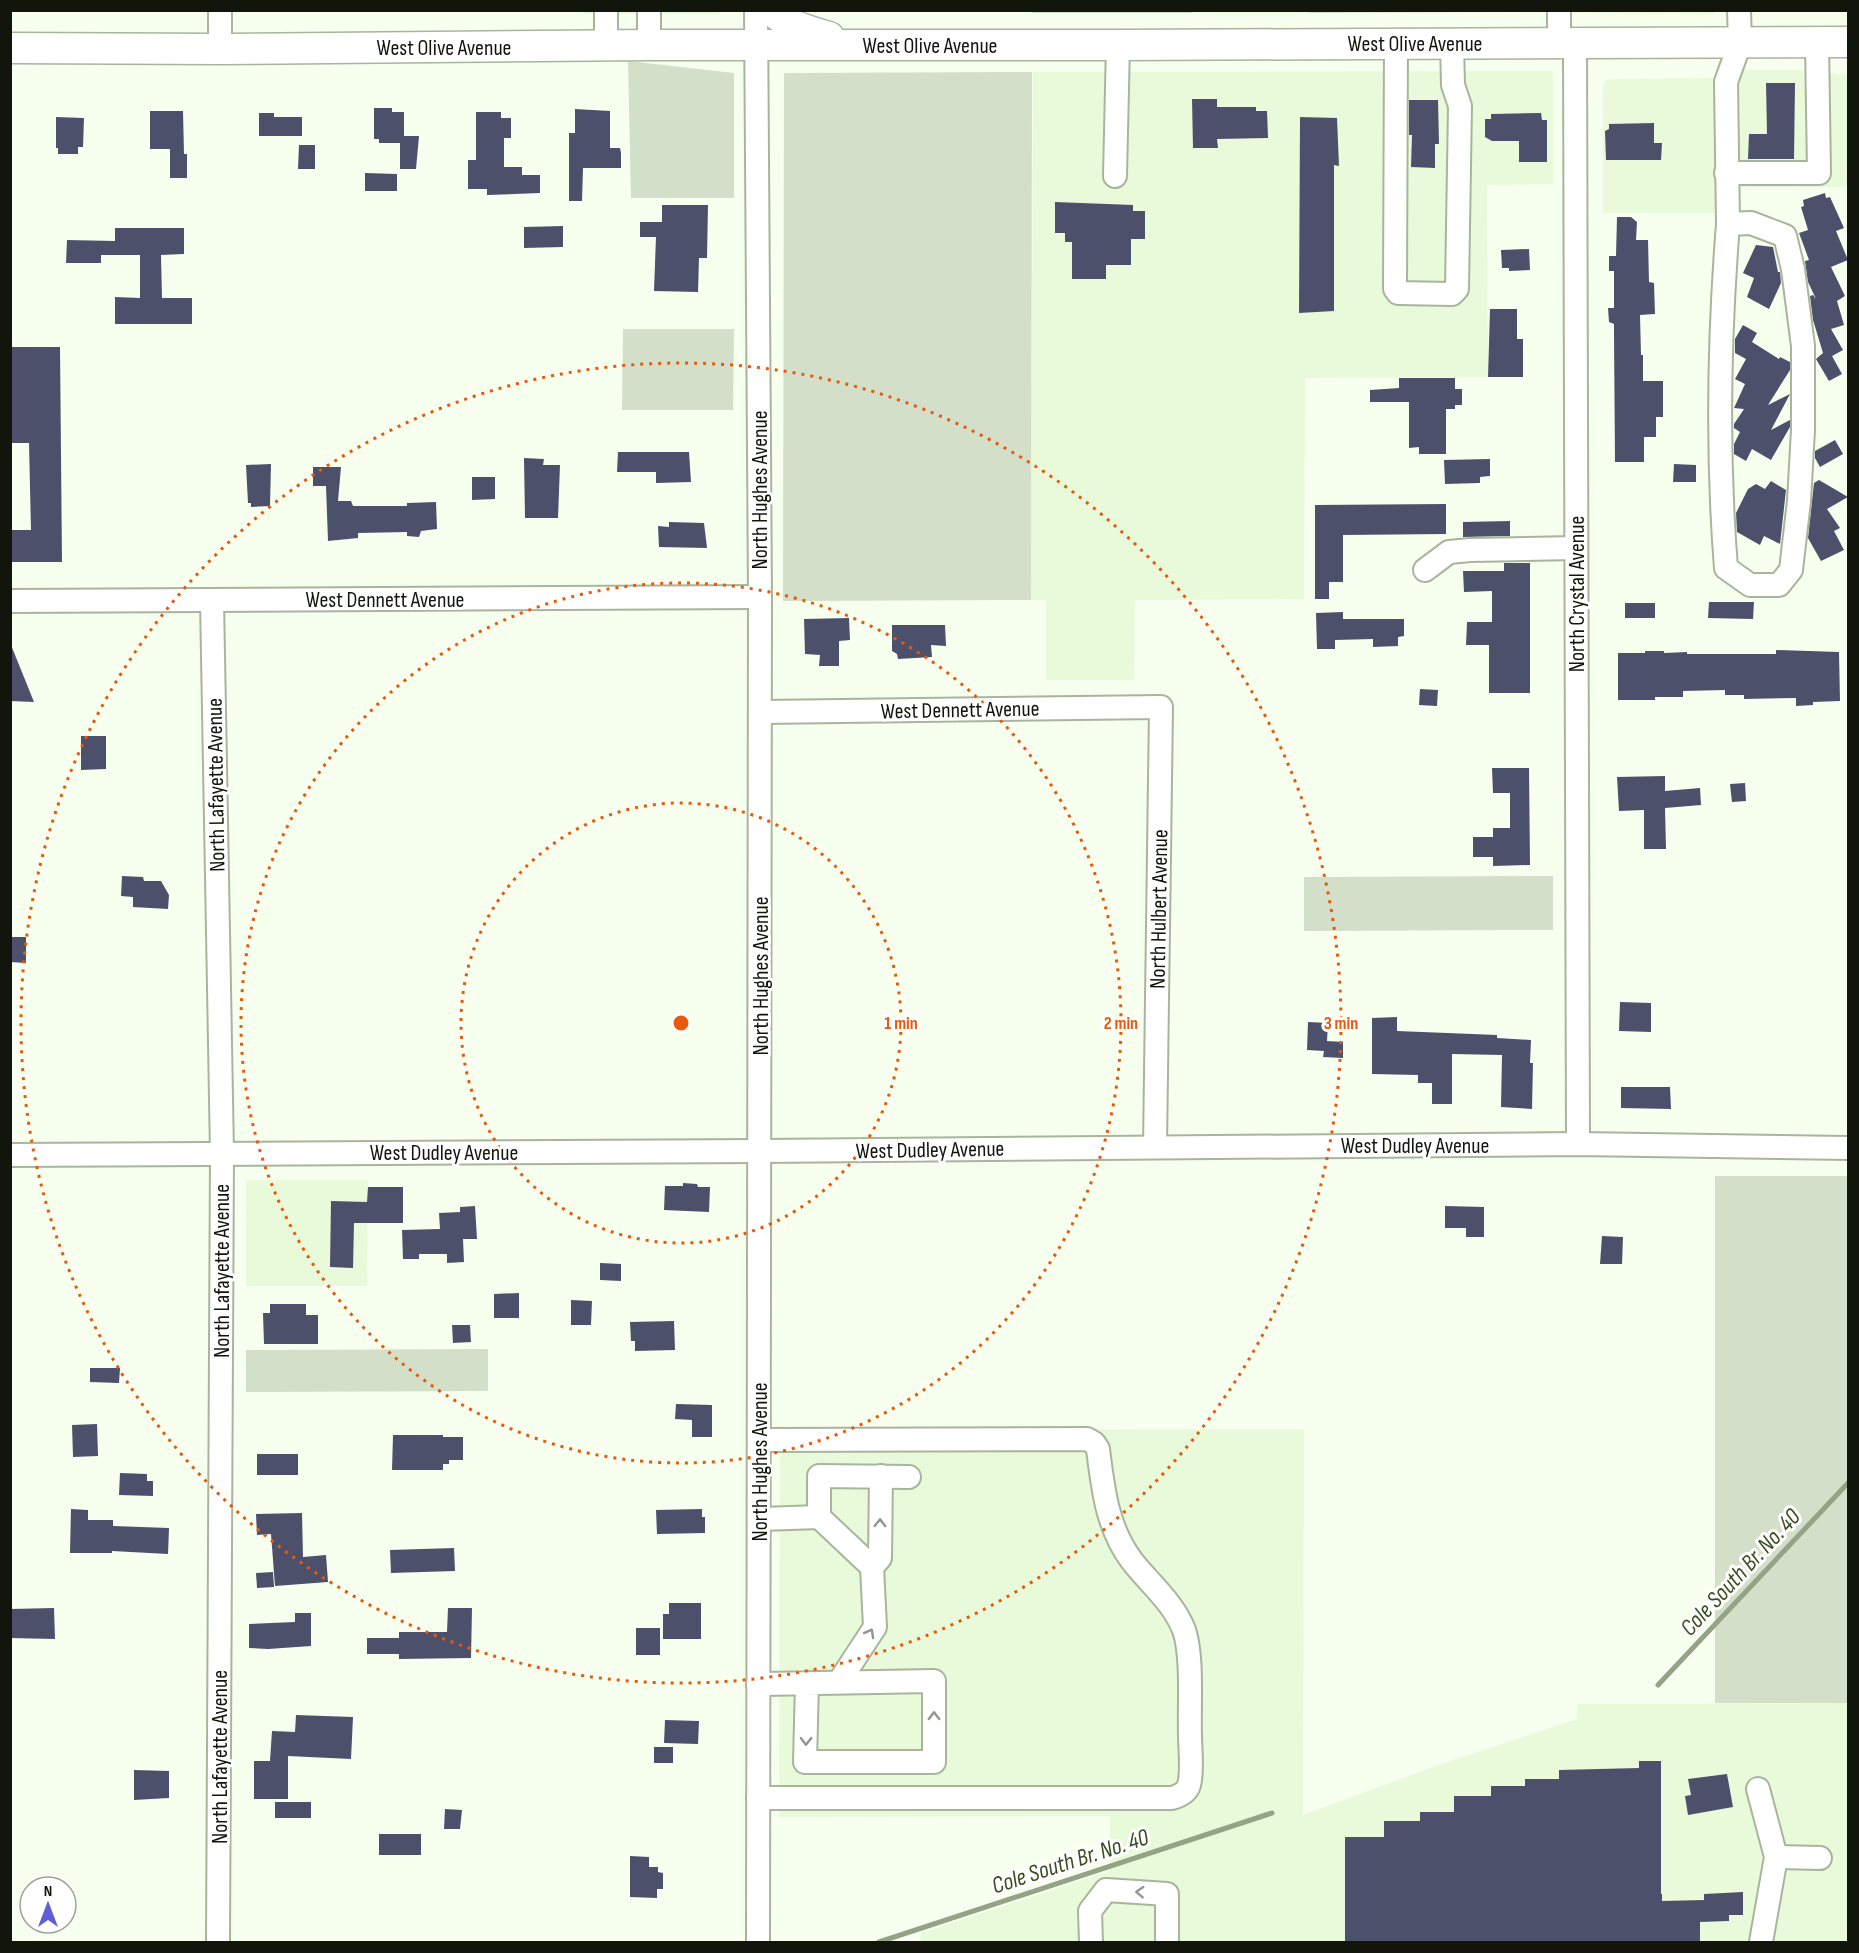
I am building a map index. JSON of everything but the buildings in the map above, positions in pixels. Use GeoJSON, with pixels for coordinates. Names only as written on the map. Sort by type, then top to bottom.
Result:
{"type":"FeatureCollection","features":[{"type":"Feature","properties":{"kind":"main road"},"geometry":{"type":"LineString","coordinates":[[772,10],[781,20],[795,27],[855,45]]}},
{"type":"Feature","properties":{"kind":"main road","name":"West Olive Avenue"},"geometry":{"type":"LineString","coordinates":[[10,48],[1848,42]]}},
{"type":"Feature","properties":{"kind":"street"},"geometry":{"type":"LineString","coordinates":[[220,10],[220,49]]}},
{"type":"Feature","properties":{"kind":"street"},"geometry":{"type":"LineString","coordinates":[[606,10],[606,46]]}},
{"type":"Feature","properties":{"kind":"street"},"geometry":{"type":"LineString","coordinates":[[649,10],[649,45]]}},
{"type":"Feature","properties":{"kind":"street","name":"North Hughes Avenue"},"geometry":{"type":"LineString","coordinates":[[756,10],[760,597],[758,1942]]}},
{"type":"Feature","properties":{"kind":"street","name":"North Crystal Avenue"},"geometry":{"type":"LineString","coordinates":[[1559,10],[1567,44],[1576,548],[1578,1144]]}},
{"type":"Feature","properties":{"kind":"street"},"geometry":{"type":"LineString","coordinates":[[1728,224],[1751,223],[1785,236],[1793,269],[1803,346],[1803,430],[1799,501],[1791,570],[1779,585],[1750,585],[1726,568],[1721,507],[1722,313],[1728,224],[1726,82],[1740,43],[1739,10]]}},
{"type":"Feature","properties":{"kind":"street"},"geometry":{"type":"LineString","coordinates":[[1726,173],[1819,173],[1817,42]]}},
{"type":"Feature","properties":{"kind":"street"},"geometry":{"type":"LineString","coordinates":[[1396,43],[1395,290],[1398,293],[1452,294],[1456,290],[1460,106],[1453,86],[1452,44]]}},
{"type":"Feature","properties":{"kind":"street"},"geometry":{"type":"LineString","coordinates":[[1115,176],[1118,45]]}},
{"type":"Feature","properties":{"kind":"street"},"geometry":{"type":"LineString","coordinates":[[1425,570],[1449,552],[1576,548]]}},
{"type":"Feature","properties":{"kind":"street","name":"West Dennett Avenue"},"geometry":{"type":"LineString","coordinates":[[10,601],[760,597]]}},
{"type":"Feature","properties":{"kind":"street","name":"North Lafayette Avenue"},"geometry":{"type":"LineString","coordinates":[[212,600],[222,1153],[218,1942]]}},
{"type":"Feature","properties":{"kind":"street","name":"West Dennett Avenue"},"geometry":{"type":"LineString","coordinates":[[760,712],[1161,706]]}},
{"type":"Feature","properties":{"kind":"street","name":"North Hulbert Avenue"},"geometry":{"type":"LineString","coordinates":[[1155,1147],[1161,706]]}},
{"type":"Feature","properties":{"kind":"street","name":"West Dudley Avenue"},"geometry":{"type":"LineString","coordinates":[[10,1155],[1578,1144],[1848,1148]]}},
{"type":"Feature","properties":{"kind":"street"},"geometry":{"type":"LineString","coordinates":[[758,1798],[1172,1798],[1178,1796],[1188,1786],[1190,1764],[1188,1650],[1184,1631],[1174,1609],[1132,1561],[1116,1536],[1104,1498],[1098,1449],[1094,1443],[1087,1439],[759,1440]]}},
{"type":"Feature","properties":{"kind":"street"},"geometry":{"type":"LineString","coordinates":[[819,1517],[819,1476],[909,1477]]}},
{"type":"Feature","properties":{"kind":"street"},"geometry":{"type":"LineString","coordinates":[[872,1567],[880,1558],[881,1476]]}},
{"type":"Feature","properties":{"kind":"street"},"geometry":{"type":"LineString","coordinates":[[759,1519],[819,1517],[872,1567],[875,1627],[839,1682]]}},
{"type":"Feature","properties":{"kind":"street"},"geometry":{"type":"LineString","coordinates":[[758,1684],[839,1682],[934,1681],[934,1762],[805,1762],[807,1683]]}},
{"type":"Feature","properties":{"kind":"street"},"geometry":{"type":"LineString","coordinates":[[1758,1789],[1776,1857],[1761,1942]]}},
{"type":"Feature","properties":{"kind":"street"},"geometry":{"type":"LineString","coordinates":[[1776,1857],[1820,1858]]}},
{"type":"Feature","properties":{"kind":"street"},"geometry":{"type":"LineString","coordinates":[[1091,1942],[1090,1911],[1106,1890],[1167,1894],[1167,1942]]}},
{"type":"Feature","properties":{"kind":"shaded area"},"geometry":{"type":"Polygon","coordinates":[[[584,10],[722,11],[719,14],[584,14],[584,10]]]}},
{"type":"Feature","properties":{"kind":"shaded area"},"geometry":{"type":"Polygon","coordinates":[[[1192,10],[1309,11],[1309,13],[1192,13],[1192,10]]]}},
{"type":"Feature","properties":{"kind":"shaded area"},"geometry":{"type":"Polygon","coordinates":[[[1192,10],[1192,13],[1032,13],[1032,11],[1192,10]]]}},
{"type":"Feature","properties":{"kind":"shaded area"},"geometry":{"type":"Polygon","coordinates":[[[1510,10],[1714,10],[1714,14],[1510,12],[1510,10]]]}},
{"type":"Feature","properties":{"kind":"shaded area"},"geometry":{"type":"Polygon","coordinates":[[[1510,10],[1510,12],[1309,13],[1309,11],[1510,10]]]}},
{"type":"Feature","properties":{"kind":"shaded area"},"geometry":{"type":"Polygon","coordinates":[[[628,61],[734,73],[734,198],[631,198],[628,61]]]}},
{"type":"Feature","properties":{"kind":"shaded area"},"geometry":{"type":"Polygon","coordinates":[[[1733,70],[1800,70],[1848,76],[1848,187],[1734,187],[1733,70]]]}},
{"type":"Feature","properties":{"kind":"shaded area"},"geometry":{"type":"Polygon","coordinates":[[[1553,71],[1553,184],[1487,185],[1488,377],[1305,378],[1304,599],[1135,600],[1134,680],[1046,680],[1046,600],[1031,600],[1033,72],[1553,71]]]}},
{"type":"Feature","properties":{"kind":"shaded area"},"geometry":{"type":"Polygon","coordinates":[[[1032,72],[1031,600],[783,601],[784,73],[1032,72]]]}},
{"type":"Feature","properties":{"kind":"shaded area"},"geometry":{"type":"Polygon","coordinates":[[[1715,78],[1715,213],[1603,213],[1603,85],[1605,81],[1610,79],[1715,78]]]}},
{"type":"Feature","properties":{"kind":"shaded area"},"geometry":{"type":"Polygon","coordinates":[[[623,329],[734,329],[733,410],[622,410],[623,329]]]}},
{"type":"Feature","properties":{"kind":"shaded area"},"geometry":{"type":"Polygon","coordinates":[[[1553,876],[1553,930],[1304,931],[1304,877],[1553,876]]]}},
{"type":"Feature","properties":{"kind":"shaded area"},"geometry":{"type":"Polygon","coordinates":[[[1715,1176],[1848,1176],[1848,1703],[1715,1703],[1715,1176]]]}},
{"type":"Feature","properties":{"kind":"shaded area"},"geometry":{"type":"Polygon","coordinates":[[[246,1180],[368,1180],[367,1286],[246,1286],[246,1180]]]}},
{"type":"Feature","properties":{"kind":"shaded area"},"geometry":{"type":"Polygon","coordinates":[[[488,1349],[488,1391],[246,1392],[246,1350],[488,1349]]]}},
{"type":"Feature","properties":{"kind":"shaded area"},"geometry":{"type":"Polygon","coordinates":[[[1304,1429],[1303,1815],[1441,1764],[1577,1719],[1578,1704],[1848,1703],[1848,1942],[921,1942],[921,1933],[1110,1871],[1110,1816],[779,1817],[780,1430],[1304,1429]]]}},
{"type":"Feature","properties":{"kind":"waterway","name":"Cole South Br. No. 40"},"geometry":{"type":"LineString","coordinates":[[1658,1685],[1848,1483]]}},
{"type":"Feature","properties":{"kind":"waterway","name":"Cole South Br. No. 40"},"geometry":{"type":"LineString","coordinates":[[879,1942],[1272,1813]]}}]}
